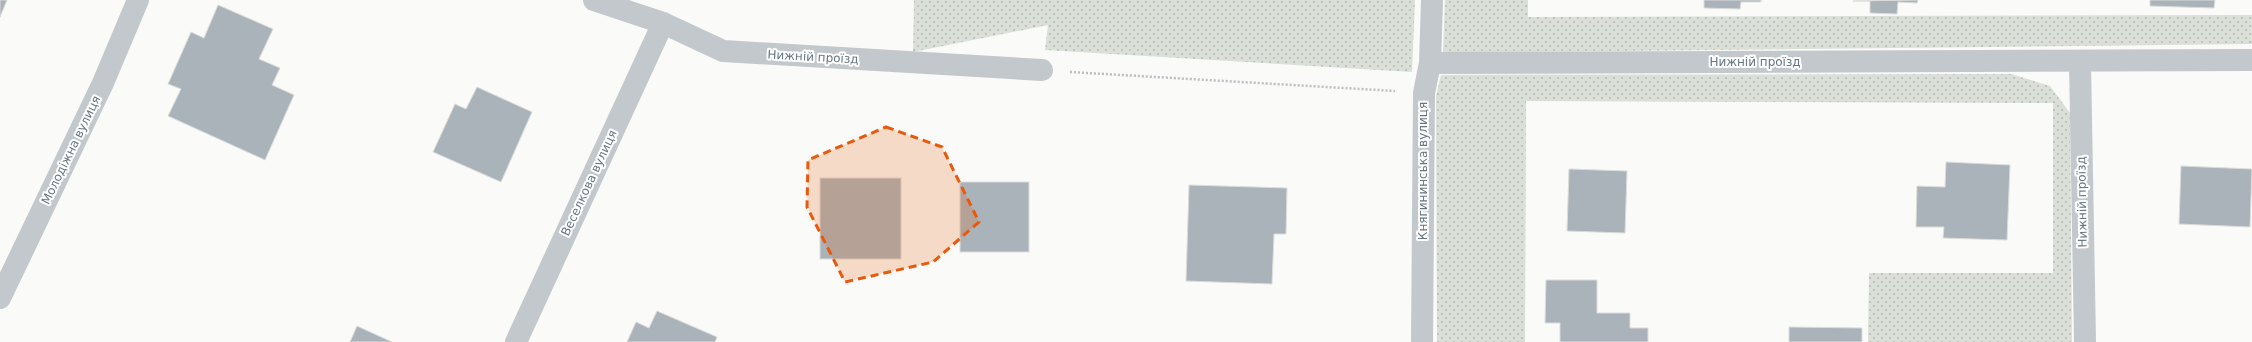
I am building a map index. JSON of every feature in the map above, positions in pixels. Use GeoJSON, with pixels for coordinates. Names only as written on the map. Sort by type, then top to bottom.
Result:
{"type":"FeatureCollection","features":[{"type":"Feature","properties":{"kind":"street","name":"Молодіжна вулиця"},"geometry":{"type":"LineString","coordinates":[[0,298],[103,83],[138,0]]}},
{"type":"Feature","properties":{"kind":"street","name":"Нижній проїзд"},"geometry":{"type":"LineString","coordinates":[[594,0],[663,23],[723,51],[1042,70]]}},
{"type":"Feature","properties":{"kind":"street","name":"Княгининська вулиця"},"geometry":{"type":"LineString","coordinates":[[1422,342],[1424,93],[1430,63],[1432,0]]}},
{"type":"Feature","properties":{"kind":"street","name":"Веселкова вулиця"},"geometry":{"type":"LineString","coordinates":[[516,342],[663,23]]}},
{"type":"Feature","properties":{"kind":"street","name":"Нижній проїзд"},"geometry":{"type":"LineString","coordinates":[[1430,63],[2080,62],[2252,60]]}},
{"type":"Feature","properties":{"kind":"street","name":"Нижній проїзд"},"geometry":{"type":"LineString","coordinates":[[2080,62],[2085,342]]}},
{"type":"Feature","properties":{"kind":"path"},"geometry":{"type":"LineString","coordinates":[[1042,70],[1424,93]]}},
{"type":"Feature","properties":{"kind":"highlighted area"},"geometry":{"type":"Polygon","coordinates":[[[886,127],[942,147],[979,222],[933,262],[845,282],[807,207],[808,160],[886,127]]]}},
{"type":"Feature","properties":{"kind":"shaded area"},"geometry":{"type":"Polygon","coordinates":[[[914,0],[1415,0],[1412,72],[1045,50],[1048,25],[913,52],[914,0]]]}},
{"type":"Feature","properties":{"kind":"shaded area"},"geometry":{"type":"Polygon","coordinates":[[[1445,0],[1528,0],[1528,17],[2252,15],[2252,44],[1443,53],[1445,0]]]}},
{"type":"Feature","properties":{"kind":"shaded area"},"geometry":{"type":"Polygon","coordinates":[[[2011,74],[2050,86],[2070,113],[2072,342],[1868,342],[1869,273],[2053,273],[2053,103],[1526,101],[1525,342],[1437,342],[1436,96],[1441,75],[2011,74]]]}},
{"type":"Feature","properties":{"kind":"building"},"geometry":{"type":"Polygon","coordinates":[[[0,0],[7,0],[0,17],[0,0]]]}},
{"type":"Feature","properties":{"kind":"building"},"geometry":{"type":"Polygon","coordinates":[[[1704,0],[1761,0],[1761,2],[1741,2],[1740,9],[1704,8],[1704,0]]]}},
{"type":"Feature","properties":{"kind":"building"},"geometry":{"type":"Polygon","coordinates":[[[1918,0],[1917,3],[1898,2],[1897,14],[1870,13],[1870,1],[1853,1],[1918,0]]]}},
{"type":"Feature","properties":{"kind":"building"},"geometry":{"type":"Polygon","coordinates":[[[2150,0],[2215,0],[2214,8],[2150,6],[2150,0]]]}},
{"type":"Feature","properties":{"kind":"building"},"geometry":{"type":"Polygon","coordinates":[[[218,5],[273,29],[259,59],[280,68],[272,85],[294,95],[265,160],[168,116],[181,89],[168,84],[191,32],[204,38],[218,5]]]}},
{"type":"Feature","properties":{"kind":"building"},"geometry":{"type":"Polygon","coordinates":[[[477,87],[532,112],[501,182],[433,152],[455,104],[466,109],[477,87]]]}},
{"type":"Feature","properties":{"kind":"building"},"geometry":{"type":"Polygon","coordinates":[[[1946,162],[2010,165],[2007,240],[1943,238],[1944,227],[1916,227],[1917,186],[1945,187],[1946,162]]]}},
{"type":"Feature","properties":{"kind":"building"},"geometry":{"type":"Polygon","coordinates":[[[2181,166],[2252,169],[2250,227],[2179,224],[2181,166]]]}},
{"type":"Feature","properties":{"kind":"building"},"geometry":{"type":"Polygon","coordinates":[[[1569,169],[1627,171],[1625,233],[1567,231],[1569,169]]]}},
{"type":"Feature","properties":{"kind":"building"},"geometry":{"type":"Polygon","coordinates":[[[820,178],[901,178],[901,259],[820,259],[820,178]]]}},
{"type":"Feature","properties":{"kind":"building"},"geometry":{"type":"Polygon","coordinates":[[[960,182],[1029,182],[1029,252],[960,252],[960,182]]]}},
{"type":"Feature","properties":{"kind":"building"},"geometry":{"type":"Polygon","coordinates":[[[1189,185],[1287,188],[1286,234],[1274,234],[1272,284],[1186,281],[1189,185]]]}},
{"type":"Feature","properties":{"kind":"building"},"geometry":{"type":"Polygon","coordinates":[[[1546,280],[1597,280],[1597,313],[1630,313],[1630,328],[1648,328],[1648,342],[1560,342],[1560,323],[1545,323],[1546,280]]]}},
{"type":"Feature","properties":{"kind":"building"},"geometry":{"type":"Polygon","coordinates":[[[657,311],[717,337],[715,342],[627,342],[636,322],[649,328],[657,311]]]}},
{"type":"Feature","properties":{"kind":"building"},"geometry":{"type":"Polygon","coordinates":[[[357,326],[392,342],[350,342],[357,326]]]}},
{"type":"Feature","properties":{"kind":"building"},"geometry":{"type":"Polygon","coordinates":[[[1789,327],[1862,328],[1862,342],[1789,342],[1789,327]]]}}]}
